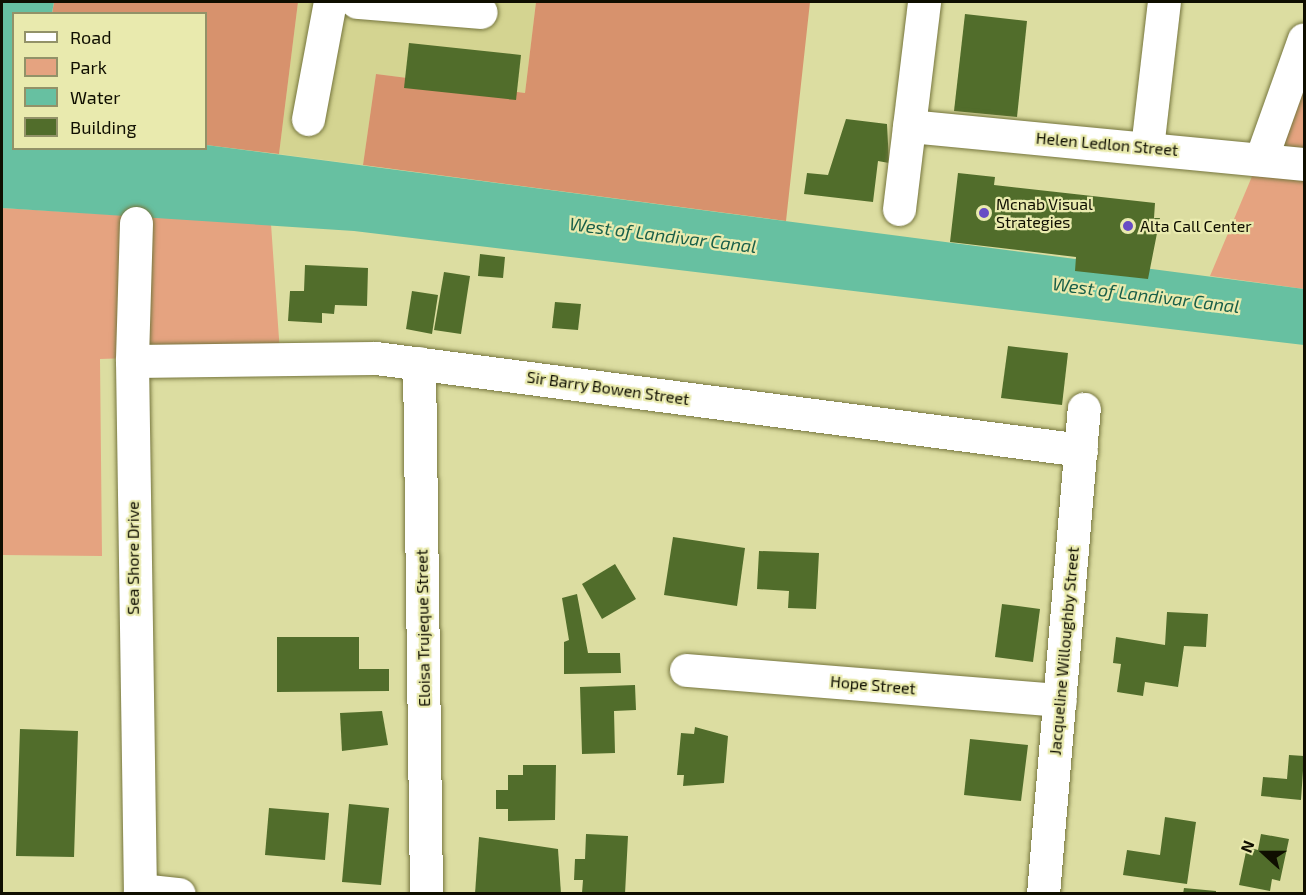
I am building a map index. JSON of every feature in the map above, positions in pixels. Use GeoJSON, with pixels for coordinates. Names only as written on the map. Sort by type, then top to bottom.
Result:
{"type":"FeatureCollection","features":[{"type":"Feature","properties":{"kind":"street"},"geometry":{"type":"LineString","coordinates":[[308,119],[330,2]]}},
{"type":"Feature","properties":{"kind":"street"},"geometry":{"type":"LineString","coordinates":[[357,2],[482,12]]}},
{"type":"Feature","properties":{"kind":"street"},"geometry":{"type":"LineString","coordinates":[[899,209],[924,2]]}},
{"type":"Feature","properties":{"kind":"street"},"geometry":{"type":"LineString","coordinates":[[1148,148],[1164,2]]}},
{"type":"Feature","properties":{"kind":"street"},"geometry":{"type":"LineString","coordinates":[[1261,159],[1305,39]]}},
{"type":"Feature","properties":{"kind":"street","name":"Helen Ledlon Street"},"geometry":{"type":"LineString","coordinates":[[909,126],[1305,164]]}},
{"type":"Feature","properties":{"kind":"street","name":"Sea Shore Drive"},"geometry":{"type":"LineString","coordinates":[[136,223],[132,361],[140,892]]}},
{"type":"Feature","properties":{"kind":"street","name":"Sir Barry Bowen Street"},"geometry":{"type":"LineString","coordinates":[[132,361],[376,358],[1081,450]]}},
{"type":"Feature","properties":{"kind":"street","name":"Eloisa Trujeque Street"},"geometry":{"type":"LineString","coordinates":[[419,363],[426,894]]}},
{"type":"Feature","properties":{"kind":"street","name":"Jacqueline Willoughby Street"},"geometry":{"type":"LineString","coordinates":[[1043,894],[1084,409]]}},
{"type":"Feature","properties":{"kind":"street","name":"Hope Street"},"geometry":{"type":"LineString","coordinates":[[686,670],[1060,700]]}},
{"type":"Feature","properties":{"kind":"street"},"geometry":{"type":"LineString","coordinates":[[140,892],[179,894]]}},
{"type":"Feature","properties":{"kind":"shaded area"},"geometry":{"type":"Polygon","coordinates":[[[54,2],[298,2],[279,154],[207,145],[207,12],[52,12],[54,2]]]}},
{"type":"Feature","properties":{"kind":"shaded area"},"geometry":{"type":"Polygon","coordinates":[[[298,2],[536,2],[525,93],[376,74],[363,165],[279,154],[298,2]]]}},
{"type":"Feature","properties":{"kind":"shaded area"},"geometry":{"type":"Polygon","coordinates":[[[536,2],[810,2],[786,221],[363,165],[376,74],[525,93],[536,2]]]}},
{"type":"Feature","properties":{"kind":"green space"},"geometry":{"type":"Polygon","coordinates":[[[1304,53],[1304,289],[1210,276],[1304,53]]]}},
{"type":"Feature","properties":{"kind":"green space"},"geometry":{"type":"Polygon","coordinates":[[[2,208],[271,224],[280,353],[100,359],[102,556],[2,555],[2,208]]]}},
{"type":"Feature","properties":{"kind":"water","name":"West of Landivar Canal"},"geometry":{"type":"Polygon","coordinates":[[[2,2],[54,2],[52,12],[12,12],[12,150],[207,150],[207,145],[1304,289],[1304,345],[354,231],[2,208],[2,2]]]}},
{"type":"Feature","properties":{"kind":"building"},"geometry":{"type":"Polygon","coordinates":[[[965,14],[1027,21],[1017,117],[954,111],[965,14]]]}},
{"type":"Feature","properties":{"kind":"building"},"geometry":{"type":"Polygon","coordinates":[[[409,43],[521,55],[516,100],[404,88],[409,43]]]}},
{"type":"Feature","properties":{"kind":"building"},"geometry":{"type":"Polygon","coordinates":[[[846,119],[887,124],[889,163],[878,161],[873,202],[804,194],[807,173],[828,175],[846,119]]]}},
{"type":"Feature","properties":{"kind":"building"},"geometry":{"type":"Polygon","coordinates":[[[958,173],[995,177],[994,185],[1155,203],[1154,218],[1160,218],[1148,279],[1075,271],[1076,257],[950,242],[958,173]]]}},
{"type":"Feature","properties":{"kind":"building"},"geometry":{"type":"Polygon","coordinates":[[[480,254],[505,257],[503,278],[478,276],[480,254]]]}},
{"type":"Feature","properties":{"kind":"building"},"geometry":{"type":"Polygon","coordinates":[[[305,265],[368,268],[367,306],[335,305],[334,314],[322,313],[322,323],[288,321],[290,291],[304,291],[305,265]]]}},
{"type":"Feature","properties":{"kind":"building"},"geometry":{"type":"Polygon","coordinates":[[[444,272],[470,276],[461,334],[434,330],[444,272]]]}},
{"type":"Feature","properties":{"kind":"building"},"geometry":{"type":"Polygon","coordinates":[[[412,291],[438,295],[432,334],[406,329],[412,291]]]}},
{"type":"Feature","properties":{"kind":"building"},"geometry":{"type":"Polygon","coordinates":[[[555,302],[581,304],[578,330],[552,328],[555,302]]]}},
{"type":"Feature","properties":{"kind":"building"},"geometry":{"type":"Polygon","coordinates":[[[1008,346],[1068,353],[1062,405],[1001,398],[1008,346]]]}},
{"type":"Feature","properties":{"kind":"building"},"geometry":{"type":"Polygon","coordinates":[[[673,537],[745,548],[737,606],[664,595],[673,537]]]}},
{"type":"Feature","properties":{"kind":"building"},"geometry":{"type":"Polygon","coordinates":[[[759,551],[819,553],[816,609],[788,608],[789,591],[757,589],[759,551]]]}},
{"type":"Feature","properties":{"kind":"building"},"geometry":{"type":"Polygon","coordinates":[[[615,564],[636,599],[602,619],[582,584],[615,564]]]}},
{"type":"Feature","properties":{"kind":"building"},"geometry":{"type":"Polygon","coordinates":[[[577,594],[588,653],[620,653],[621,673],[564,674],[564,642],[569,640],[562,598],[577,594]]]}},
{"type":"Feature","properties":{"kind":"building"},"geometry":{"type":"Polygon","coordinates":[[[1002,604],[1040,609],[1033,662],[995,657],[1002,604]]]}},
{"type":"Feature","properties":{"kind":"building"},"geometry":{"type":"Polygon","coordinates":[[[1167,612],[1208,614],[1206,647],[1184,646],[1178,687],[1145,682],[1143,696],[1117,692],[1121,664],[1113,663],[1116,637],[1165,645],[1167,612]]]}},
{"type":"Feature","properties":{"kind":"building"},"geometry":{"type":"Polygon","coordinates":[[[277,637],[359,637],[359,669],[389,669],[389,691],[277,692],[277,637]]]}},
{"type":"Feature","properties":{"kind":"building"},"geometry":{"type":"Polygon","coordinates":[[[635,685],[636,710],[614,711],[615,753],[582,754],[580,687],[635,685]]]}},
{"type":"Feature","properties":{"kind":"building"},"geometry":{"type":"Polygon","coordinates":[[[382,711],[388,745],[342,751],[340,713],[382,711]]]}},
{"type":"Feature","properties":{"kind":"building"},"geometry":{"type":"Polygon","coordinates":[[[695,727],[728,736],[724,783],[683,786],[684,775],[677,775],[681,733],[694,734],[695,727]]]}},
{"type":"Feature","properties":{"kind":"building"},"geometry":{"type":"Polygon","coordinates":[[[20,729],[78,731],[74,857],[16,856],[20,729]]]}},
{"type":"Feature","properties":{"kind":"building"},"geometry":{"type":"Polygon","coordinates":[[[970,739],[1028,745],[1021,801],[964,795],[970,739]]]}},
{"type":"Feature","properties":{"kind":"building"},"geometry":{"type":"Polygon","coordinates":[[[1289,755],[1304,756],[1301,800],[1261,796],[1263,777],[1287,779],[1289,755]]]}},
{"type":"Feature","properties":{"kind":"building"},"geometry":{"type":"Polygon","coordinates":[[[523,765],[556,765],[555,820],[508,821],[508,809],[496,809],[496,790],[508,790],[508,775],[523,775],[523,765]]]}},
{"type":"Feature","properties":{"kind":"building"},"geometry":{"type":"Polygon","coordinates":[[[349,804],[389,808],[381,885],[342,882],[349,804]]]}},
{"type":"Feature","properties":{"kind":"building"},"geometry":{"type":"Polygon","coordinates":[[[269,808],[329,813],[325,860],[265,855],[269,808]]]}},
{"type":"Feature","properties":{"kind":"building"},"geometry":{"type":"Polygon","coordinates":[[[1165,817],[1196,822],[1187,884],[1123,875],[1127,850],[1160,855],[1165,817]]]}},
{"type":"Feature","properties":{"kind":"building"},"geometry":{"type":"Polygon","coordinates":[[[586,834],[628,836],[625,894],[582,893],[583,880],[574,880],[575,859],[585,859],[586,834]]]}},
{"type":"Feature","properties":{"kind":"building"},"geometry":{"type":"Polygon","coordinates":[[[1261,834],[1289,839],[1280,881],[1272,879],[1270,891],[1239,885],[1247,847],[1258,850],[1261,834]]]}},
{"type":"Feature","properties":{"kind":"building"},"geometry":{"type":"Polygon","coordinates":[[[479,837],[558,849],[561,894],[475,894],[479,837]]]}},
{"type":"Feature","properties":{"kind":"building"},"geometry":{"type":"Polygon","coordinates":[[[1184,888],[1216,891],[1216,894],[1183,894],[1184,888]]]}},
{"type":"Feature","properties":{"kind":"place","name":"Mcnab Visual Strategies"},"geometry":{"type":"Point","coordinates":[984,213]}},
{"type":"Feature","properties":{"kind":"place","name":"Alta Call Center"},"geometry":{"type":"Point","coordinates":[1128,226]}}]}
